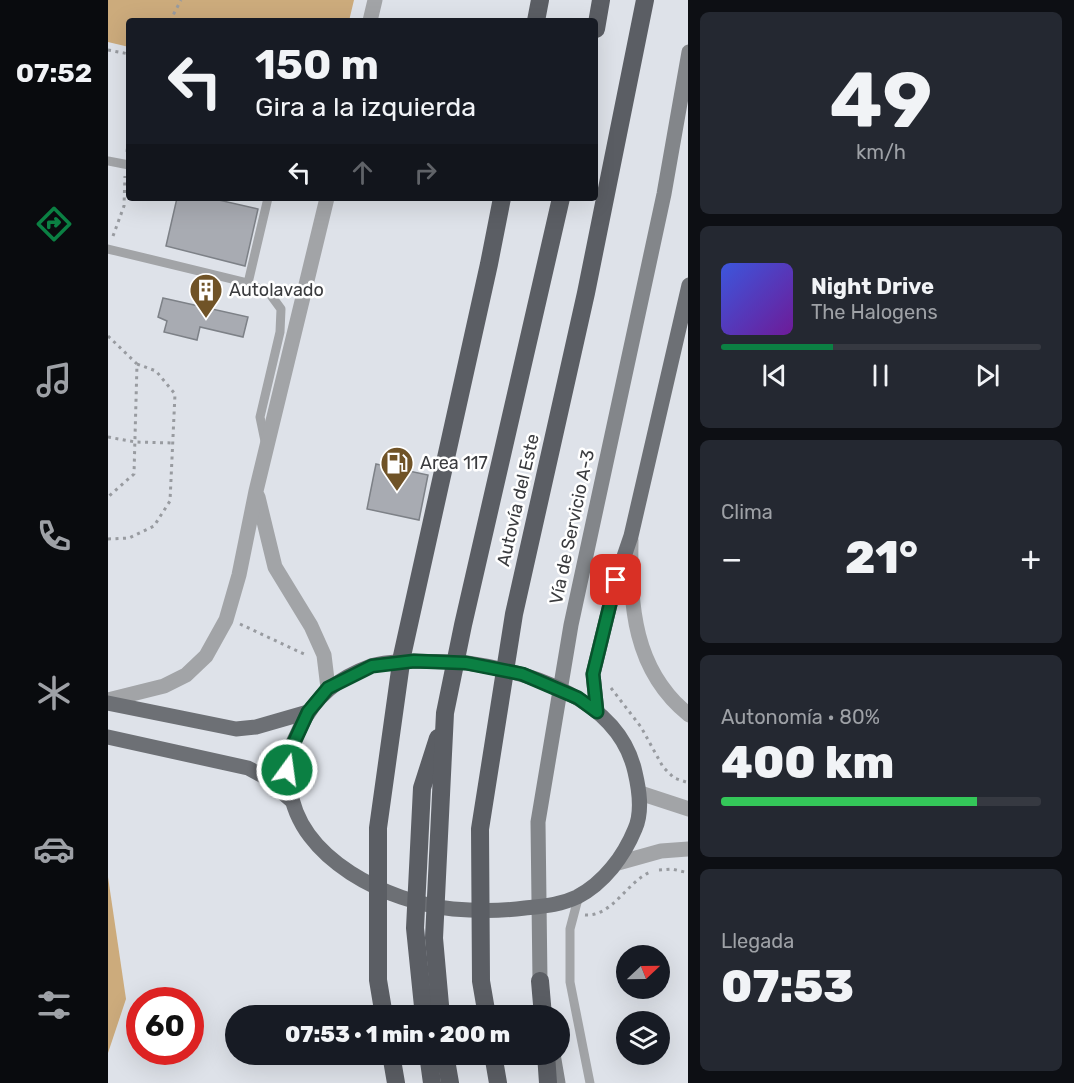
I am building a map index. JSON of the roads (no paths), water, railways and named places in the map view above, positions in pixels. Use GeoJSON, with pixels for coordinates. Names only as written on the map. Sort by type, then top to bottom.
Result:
{"type":"FeatureCollection","features":[{"type":"Feature","properties":{"kind":"highway"},"geometry":{"type":"LineString","coordinates":[[537,18],[540,0]]}},
{"type":"Feature","properties":{"kind":"highway"},"geometry":{"type":"LineString","coordinates":[[598,18],[601,0]]}},
{"type":"Feature","properties":{"kind":"highway","name":"Autovía del Este"},"geometry":{"type":"LineString","coordinates":[[485,1005],[481,981],[480,829],[501,693],[514,614],[586,293],[645,0]]}},
{"type":"Feature","properties":{"kind":"highway"},"geometry":{"type":"LineString","coordinates":[[382,1005],[378,980],[378,828],[400,668],[501,201]]}},
{"type":"Feature","properties":{"kind":"highway","name":"Autovía del Este"},"geometry":{"type":"LineString","coordinates":[[440,1005],[434,938],[445,713],[463,624],[560,201]]}},
{"type":"Feature","properties":{"kind":"highway"},"geometry":{"type":"LineString","coordinates":[[423,1005],[415,928],[422,788],[445,713]]}},
{"type":"Feature","properties":{"kind":"highway"},"geometry":{"type":"LineString","coordinates":[[540,981],[543,1005]]}},
{"type":"Feature","properties":{"kind":"highway"},"geometry":{"type":"LineString","coordinates":[[393,1065],[396,1083]]}},
{"type":"Feature","properties":{"kind":"highway"},"geometry":{"type":"LineString","coordinates":[[430,1065],[432,1083]]}},
{"type":"Feature","properties":{"kind":"highway"},"geometry":{"type":"LineString","coordinates":[[447,1065],[450,1083]]}},
{"type":"Feature","properties":{"kind":"highway"},"geometry":{"type":"LineString","coordinates":[[495,1065],[498,1083]]}},
{"type":"Feature","properties":{"kind":"highway"},"geometry":{"type":"LineString","coordinates":[[547,1065],[548,1083]]}},
{"type":"Feature","properties":{"kind":"main road","name":"Vía de Servicio A-3"},"geometry":{"type":"LineString","coordinates":[[540,981],[538,822],[571,625],[664,194],[688,52]]}},
{"type":"Feature","properties":{"kind":"main road"},"geometry":{"type":"LineString","coordinates":[[597,712],[593,674],[616,580],[631,536],[688,285]]}},
{"type":"Feature","properties":{"kind":"main road"},"geometry":{"type":"LineString","coordinates":[[414,661],[466,663],[522,674],[578,698],[597,712],[617,732],[632,758],[640,793],[637,826],[618,862],[579,895],[558,904],[507,910],[452,909],[382,891],[350,873],[322,851],[300,824],[291,800],[287,770],[291,749],[308,712],[328,688],[372,666],[414,661]]}},
{"type":"Feature","properties":{"kind":"main road"},"geometry":{"type":"LineString","coordinates":[[108,702],[236,729],[256,727],[308,712]]}},
{"type":"Feature","properties":{"kind":"main road"},"geometry":{"type":"LineString","coordinates":[[108,737],[248,768],[263,776],[291,800]]}},
{"type":"Feature","properties":{"kind":"main road"},"geometry":{"type":"LineString","coordinates":[[555,1065],[558,1083]]}},
{"type":"Feature","properties":{"kind":"street"},"geometry":{"type":"LineString","coordinates":[[371,18],[375,0]]}},
{"type":"Feature","properties":{"kind":"street"},"geometry":{"type":"LineString","coordinates":[[108,702],[164,686],[186,675],[206,656],[226,620],[239,575],[256,491],[326,201]]}},
{"type":"Feature","properties":{"kind":"street"},"geometry":{"type":"LineString","coordinates":[[256,491],[275,567],[311,626],[324,655],[328,688]]}},
{"type":"Feature","properties":{"kind":"street"},"geometry":{"type":"LineString","coordinates":[[631,536],[632,599],[642,648],[649,666],[660,683],[675,703],[688,715]]}},
{"type":"Feature","properties":{"kind":"street"},"geometry":{"type":"LineString","coordinates":[[640,793],[688,809]]}},
{"type":"Feature","properties":{"kind":"street"},"geometry":{"type":"LineString","coordinates":[[618,862],[661,851],[688,849]]}},
{"type":"Feature","properties":{"kind":"lane"},"geometry":{"type":"LineString","coordinates":[[108,161],[126,164]]}},
{"type":"Feature","properties":{"kind":"lane"},"geometry":{"type":"LineString","coordinates":[[249,283],[267,201]]}},
{"type":"Feature","properties":{"kind":"lane"},"geometry":{"type":"LineString","coordinates":[[108,249],[249,283],[270,294],[280,309],[279,332],[260,417],[266,450]]}},
{"type":"Feature","properties":{"kind":"lane"},"geometry":{"type":"LineString","coordinates":[[579,895],[570,929],[570,982],[590,1083]]}},
{"type":"Feature","properties":{"kind":"place","name":"Autolavado"},"geometry":{"type":"Point","coordinates":[206,319]}},
{"type":"Feature","properties":{"kind":"place","name":"Area 117"},"geometry":{"type":"Point","coordinates":[397,492]}}]}
